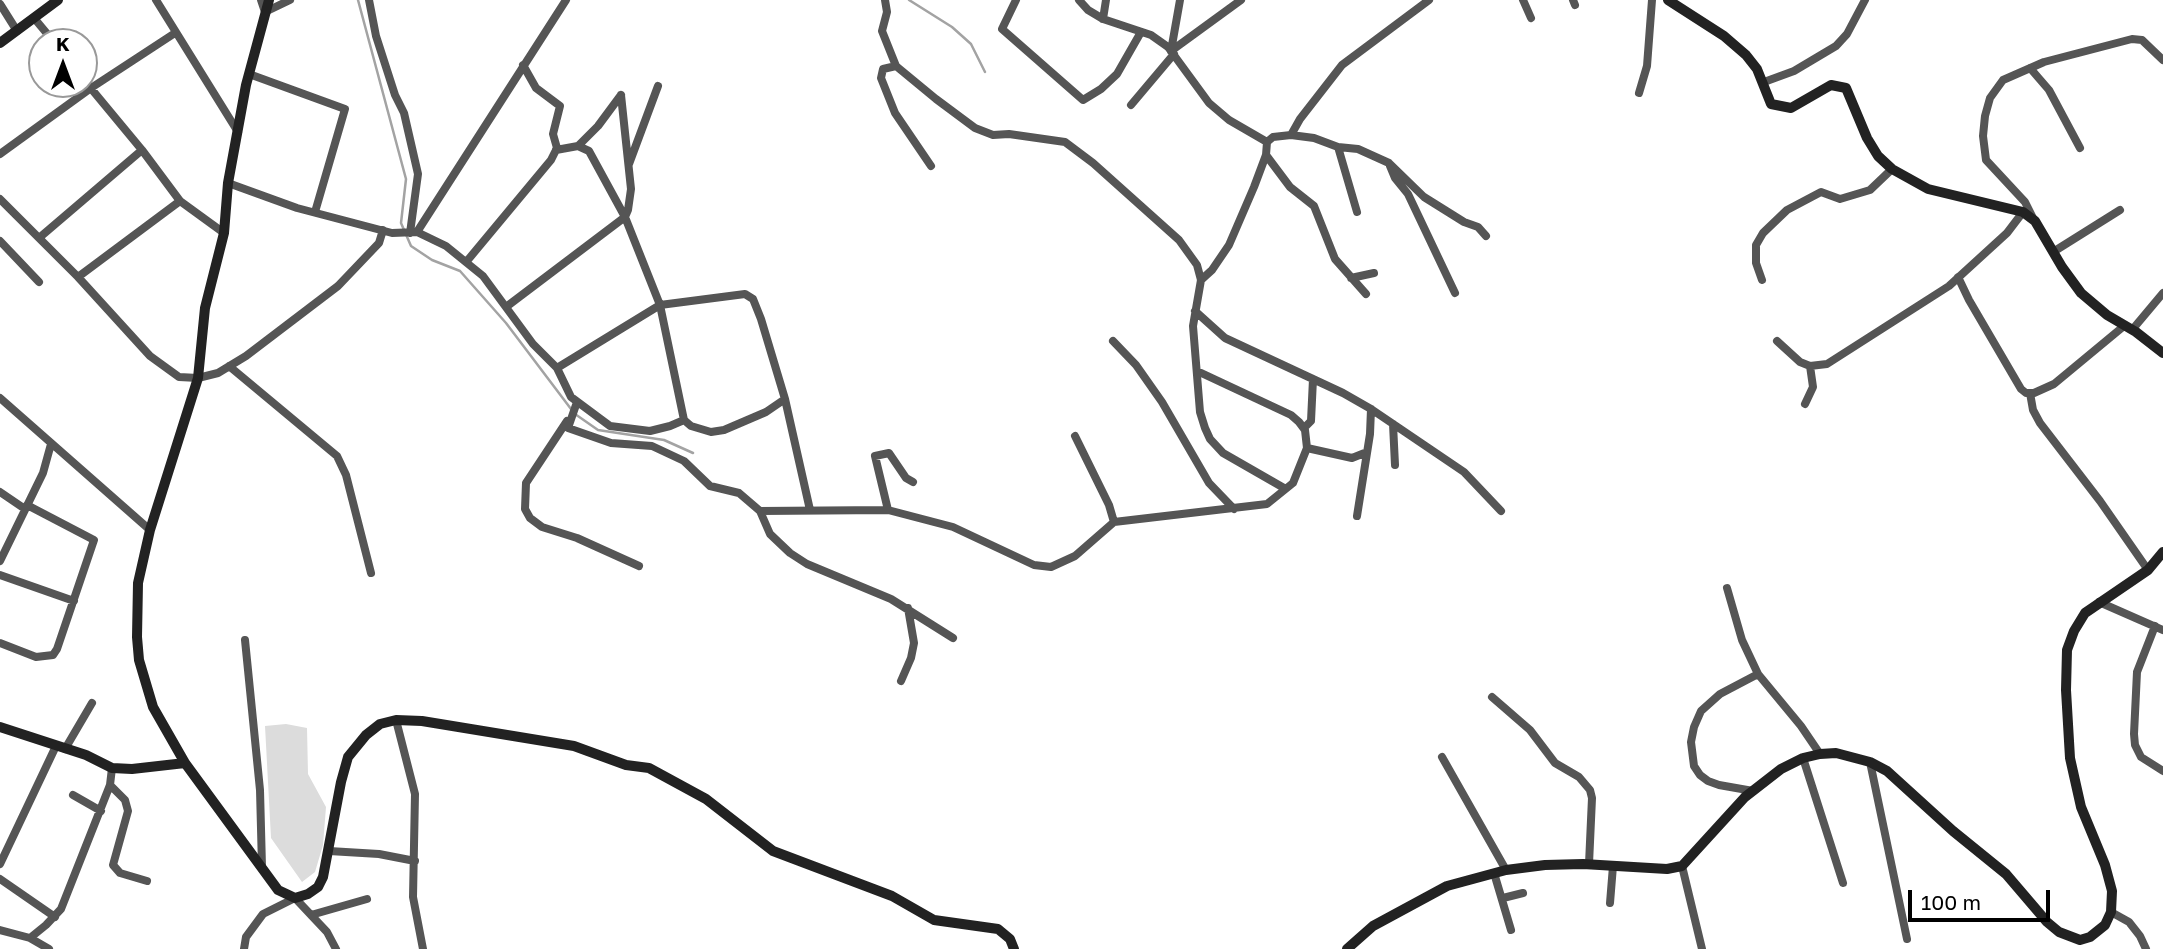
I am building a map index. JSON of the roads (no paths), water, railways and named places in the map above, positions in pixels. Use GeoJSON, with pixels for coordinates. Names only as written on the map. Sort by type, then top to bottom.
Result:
{"type":"FeatureCollection","features":[{"type":"Feature","properties":{"kind":"street"},"geometry":{"type":"LineString","coordinates":[[0,43],[58,0]]}},
{"type":"Feature","properties":{"kind":"street"},"geometry":{"type":"LineString","coordinates":[[156,0],[238,132]]}},
{"type":"Feature","properties":{"kind":"street"},"geometry":{"type":"LineString","coordinates":[[261,0],[265,12]]}},
{"type":"Feature","properties":{"kind":"street"},"geometry":{"type":"LineString","coordinates":[[269,0],[249,74],[228,183],[224,233],[205,308],[198,378],[150,530],[138,583],[137,638],[139,660],[153,707],[185,762],[278,890],[295,898],[327,932],[336,949]]}},
{"type":"Feature","properties":{"kind":"street"},"geometry":{"type":"LineString","coordinates":[[265,12],[290,0]]}},
{"type":"Feature","properties":{"kind":"street"},"geometry":{"type":"LineString","coordinates":[[369,0],[376,36],[395,95],[404,113],[418,173],[409,233]]}},
{"type":"Feature","properties":{"kind":"street"},"geometry":{"type":"LineString","coordinates":[[409,233],[566,0]]}},
{"type":"Feature","properties":{"kind":"street"},"geometry":{"type":"LineString","coordinates":[[885,0],[887,12],[882,31],[896,66],[975,128],[993,135],[1009,134],[1065,142],[1173,233],[1197,265],[1201,280],[1193,326],[1200,412],[1210,439],[1223,453],[1284,488]]}},
{"type":"Feature","properties":{"kind":"street"},"geometry":{"type":"LineString","coordinates":[[1016,0],[1002,29],[1083,100],[1101,89],[1117,74],[1141,32]]}},
{"type":"Feature","properties":{"kind":"street"},"geometry":{"type":"LineString","coordinates":[[1079,0],[1088,10],[1103,19],[1151,35],[1173,52],[1181,68],[1209,103],[1229,120],[1267,142]]}},
{"type":"Feature","properties":{"kind":"street"},"geometry":{"type":"LineString","coordinates":[[1103,19],[1106,0]]}},
{"type":"Feature","properties":{"kind":"street"},"geometry":{"type":"LineString","coordinates":[[1173,52],[1181,0]]}},
{"type":"Feature","properties":{"kind":"street"},"geometry":{"type":"LineString","coordinates":[[1130,105],[1173,52],[1241,0]]}},
{"type":"Feature","properties":{"kind":"street"},"geometry":{"type":"LineString","coordinates":[[1291,135],[1300,119],[1342,65],[1429,0]]}},
{"type":"Feature","properties":{"kind":"street"},"geometry":{"type":"LineString","coordinates":[[1523,0],[1531,18]]}},
{"type":"Feature","properties":{"kind":"street"},"geometry":{"type":"LineString","coordinates":[[1639,93],[1647,66],[1652,0]]}},
{"type":"Feature","properties":{"kind":"street"},"geometry":{"type":"LineString","coordinates":[[1668,0],[1724,36],[1746,55],[1764,82],[1771,104],[1791,108],[1831,85],[1846,88],[1867,138],[1878,156],[1892,169],[1928,188],[2023,212],[2035,220]]}},
{"type":"Feature","properties":{"kind":"street"},"geometry":{"type":"LineString","coordinates":[[1764,82],[1794,71],[1836,46],[1847,34],[1865,0]]}},
{"type":"Feature","properties":{"kind":"street"},"geometry":{"type":"LineString","coordinates":[[0,4],[17,31]]}},
{"type":"Feature","properties":{"kind":"street"},"geometry":{"type":"LineString","coordinates":[[34,18],[42,28]]}},
{"type":"Feature","properties":{"kind":"street"},"geometry":{"type":"LineString","coordinates":[[98,83],[175,33]]}},
{"type":"Feature","properties":{"kind":"street"},"geometry":{"type":"LineString","coordinates":[[2163,60],[2142,40],[2132,39],[2030,68],[2003,80],[1990,97],[1983,136],[1986,160],[2025,202],[2053,252],[2081,293],[2107,315],[2163,353]]}},
{"type":"Feature","properties":{"kind":"street"},"geometry":{"type":"LineString","coordinates":[[467,261],[551,160],[556,150],[553,134],[560,106],[536,88],[523,65]]}},
{"type":"Feature","properties":{"kind":"street"},"geometry":{"type":"LineString","coordinates":[[896,66],[883,69],[881,78],[895,113],[931,166]]}},
{"type":"Feature","properties":{"kind":"street"},"geometry":{"type":"LineString","coordinates":[[2030,68],[2049,90],[2080,148]]}},
{"type":"Feature","properties":{"kind":"street"},"geometry":{"type":"LineString","coordinates":[[249,74],[345,109],[315,212]]}},
{"type":"Feature","properties":{"kind":"street"},"geometry":{"type":"LineString","coordinates":[[628,167],[658,86]]}},
{"type":"Feature","properties":{"kind":"street"},"geometry":{"type":"LineString","coordinates":[[506,307],[625,217],[628,210],[631,189],[621,96],[598,126],[578,146],[556,150]]}},
{"type":"Feature","properties":{"kind":"street"},"geometry":{"type":"LineString","coordinates":[[98,97],[180,201],[224,233]]}},
{"type":"Feature","properties":{"kind":"street"},"geometry":{"type":"LineString","coordinates":[[0,154],[77,98]]}},
{"type":"Feature","properties":{"kind":"street"},"geometry":{"type":"LineString","coordinates":[[1201,280],[1212,270],[1228,245],[1266,155],[1267,142],[1273,137],[1291,135],[1314,138],[1338,147],[1358,149],[1389,163],[1424,197],[1464,222],[1478,227],[1486,236]]}},
{"type":"Feature","properties":{"kind":"street"},"geometry":{"type":"LineString","coordinates":[[578,146],[589,151],[625,217],[660,305],[684,420],[691,426],[711,432],[724,430],[766,412],[785,400]]}},
{"type":"Feature","properties":{"kind":"street"},"geometry":{"type":"LineString","coordinates":[[1338,147],[1357,212]]}},
{"type":"Feature","properties":{"kind":"street"},"geometry":{"type":"LineString","coordinates":[[39,238],[142,150]]}},
{"type":"Feature","properties":{"kind":"street"},"geometry":{"type":"LineString","coordinates":[[1266,155],[1290,187],[1314,206],[1335,259],[1366,293]]}},
{"type":"Feature","properties":{"kind":"street"},"geometry":{"type":"LineString","coordinates":[[1389,163],[1395,178],[1408,194],[1455,293]]}},
{"type":"Feature","properties":{"kind":"street"},"geometry":{"type":"LineString","coordinates":[[1762,280],[1756,263],[1756,245],[1763,233],[1787,209],[1821,192],[1840,199],[1870,190],[1892,169]]}},
{"type":"Feature","properties":{"kind":"street"},"geometry":{"type":"LineString","coordinates":[[228,183],[315,212],[383,230],[409,233],[446,246],[483,276],[533,344],[557,368],[571,397],[610,426],[650,431],[684,420]]}},
{"type":"Feature","properties":{"kind":"street"},"geometry":{"type":"LineString","coordinates":[[0,199],[78,277],[150,356],[179,377],[198,378],[218,373],[229,366],[338,286],[379,243],[383,230]]}},
{"type":"Feature","properties":{"kind":"street"},"geometry":{"type":"LineString","coordinates":[[78,277],[180,201]]}},
{"type":"Feature","properties":{"kind":"street"},"geometry":{"type":"LineString","coordinates":[[2053,252],[2120,210]]}},
{"type":"Feature","properties":{"kind":"street"},"geometry":{"type":"LineString","coordinates":[[1776,341],[1800,362],[1810,366],[1827,364],[1938,293],[2007,233],[2023,212]]}},
{"type":"Feature","properties":{"kind":"street"},"geometry":{"type":"LineString","coordinates":[[0,241],[39,282]]}},
{"type":"Feature","properties":{"kind":"street"},"geometry":{"type":"LineString","coordinates":[[1351,278],[1374,274]]}},
{"type":"Feature","properties":{"kind":"street"},"geometry":{"type":"LineString","coordinates":[[1958,277],[2021,389],[2030,393],[2053,384],[2128,328],[2163,293]]}},
{"type":"Feature","properties":{"kind":"street"},"geometry":{"type":"LineString","coordinates":[[557,368],[660,305],[739,293],[750,296],[761,319],[785,400],[810,510]]}},
{"type":"Feature","properties":{"kind":"street"},"geometry":{"type":"LineString","coordinates":[[1195,311],[1225,338],[1371,409],[1464,472],[1501,511]]}},
{"type":"Feature","properties":{"kind":"street"},"geometry":{"type":"LineString","coordinates":[[1112,341],[1136,365],[1162,402],[1209,483],[1234,509]]}},
{"type":"Feature","properties":{"kind":"street"},"geometry":{"type":"LineString","coordinates":[[229,366],[337,456],[346,475],[371,573]]}},
{"type":"Feature","properties":{"kind":"street"},"geometry":{"type":"LineString","coordinates":[[1805,404],[1813,387],[1810,366]]}},
{"type":"Feature","properties":{"kind":"street"},"geometry":{"type":"LineString","coordinates":[[760,511],[888,510],[953,527],[1034,565],[1051,567],[1075,556],[1114,522],[1267,504],[1293,482],[1307,448],[1304,428],[1291,415],[1197,371]]}},
{"type":"Feature","properties":{"kind":"street"},"geometry":{"type":"LineString","coordinates":[[1304,428],[1311,421],[1313,379]]}},
{"type":"Feature","properties":{"kind":"street"},"geometry":{"type":"LineString","coordinates":[[2030,393],[2033,410],[2040,423],[2100,501],[2148,570]]}},
{"type":"Feature","properties":{"kind":"street"},"geometry":{"type":"LineString","coordinates":[[0,398],[150,530]]}},
{"type":"Feature","properties":{"kind":"street"},"geometry":{"type":"LineString","coordinates":[[578,402],[526,482],[525,509],[530,518],[542,527],[578,538],[639,566]]}},
{"type":"Feature","properties":{"kind":"street"},"geometry":{"type":"LineString","coordinates":[[1357,516],[1371,409]]}},
{"type":"Feature","properties":{"kind":"street"},"geometry":{"type":"LineString","coordinates":[[573,412],[568,428],[611,443],[652,446],[684,461],[710,486],[738,494],[760,511],[770,534],[790,554],[807,564],[891,599],[953,638]]}},
{"type":"Feature","properties":{"kind":"street"},"geometry":{"type":"LineString","coordinates":[[1393,424],[1395,465]]}},
{"type":"Feature","properties":{"kind":"street"},"geometry":{"type":"LineString","coordinates":[[1075,436],[1109,505],[1114,522]]}},
{"type":"Feature","properties":{"kind":"street"},"geometry":{"type":"LineString","coordinates":[[0,561],[43,473],[51,444]]}},
{"type":"Feature","properties":{"kind":"street"},"geometry":{"type":"LineString","coordinates":[[1307,448],[1352,458],[1367,452]]}},
{"type":"Feature","properties":{"kind":"street"},"geometry":{"type":"LineString","coordinates":[[888,510],[875,456],[890,453],[906,478],[913,482]]}},
{"type":"Feature","properties":{"kind":"street"},"geometry":{"type":"LineString","coordinates":[[0,492],[94,540],[57,649],[52,654],[36,657],[0,643]]}},
{"type":"Feature","properties":{"kind":"street"},"geometry":{"type":"LineString","coordinates":[[1347,949],[1373,926],[1447,886],[1506,870],[1545,865],[1589,864],[1667,869],[1682,866],[1745,797],[1781,769],[1803,758],[1836,753],[1870,762],[1886,771],[2006,874],[2047,922],[2059,932],[2080,940],[2090,937],[2105,925],[2111,912],[2112,891],[2081,807],[2070,758],[2066,690],[2067,650],[2085,613],[2148,570],[2163,552]]}},
{"type":"Feature","properties":{"kind":"street"},"geometry":{"type":"LineString","coordinates":[[0,575],[74,601]]}},
{"type":"Feature","properties":{"kind":"street"},"geometry":{"type":"LineString","coordinates":[[1727,588],[1742,640],[1758,674],[1801,726],[1820,754]]}},
{"type":"Feature","properties":{"kind":"street"},"geometry":{"type":"LineString","coordinates":[[2099,602],[2159,628],[2137,672],[2134,734],[2135,745],[2141,757],[2163,771]]}},
{"type":"Feature","properties":{"kind":"street"},"geometry":{"type":"LineString","coordinates":[[901,681],[914,643],[908,608]]}},
{"type":"Feature","properties":{"kind":"street"},"geometry":{"type":"LineString","coordinates":[[245,640],[260,790],[262,867]]}},
{"type":"Feature","properties":{"kind":"street"},"geometry":{"type":"LineString","coordinates":[[1753,791],[1719,785],[1700,775],[1695,766],[1691,742],[1701,711],[1720,694],[1758,674]]}},
{"type":"Feature","properties":{"kind":"street"},"geometry":{"type":"LineString","coordinates":[[1492,697],[1530,730],[1555,763],[1579,777],[1590,790],[1589,864]]}},
{"type":"Feature","properties":{"kind":"street"},"geometry":{"type":"LineString","coordinates":[[0,864],[60,747],[92,703]]}},
{"type":"Feature","properties":{"kind":"street"},"geometry":{"type":"LineString","coordinates":[[396,720],[415,794],[413,897],[423,949]]}},
{"type":"Feature","properties":{"kind":"street"},"geometry":{"type":"LineString","coordinates":[[244,949],[246,937],[263,914],[318,887],[323,877],[348,757],[366,735],[380,724],[396,720],[422,721],[574,746],[626,765],[649,768],[706,799],[773,850],[892,896],[934,920],[998,929],[1010,939],[1014,949]]}},
{"type":"Feature","properties":{"kind":"street"},"geometry":{"type":"LineString","coordinates":[[0,727],[86,755],[112,768],[132,769],[185,762]]}},
{"type":"Feature","properties":{"kind":"street"},"geometry":{"type":"LineString","coordinates":[[1442,757],[1506,870]]}},
{"type":"Feature","properties":{"kind":"street"},"geometry":{"type":"LineString","coordinates":[[1803,758],[1843,883]]}},
{"type":"Feature","properties":{"kind":"street"},"geometry":{"type":"LineString","coordinates":[[1870,762],[1907,939]]}},
{"type":"Feature","properties":{"kind":"street"},"geometry":{"type":"LineString","coordinates":[[30,938],[61,909],[101,811],[110,785],[112,768]]}},
{"type":"Feature","properties":{"kind":"street"},"geometry":{"type":"LineString","coordinates":[[110,785],[125,800],[128,811],[113,865],[120,873],[147,880]]}},
{"type":"Feature","properties":{"kind":"street"},"geometry":{"type":"LineString","coordinates":[[73,795],[101,811]]}},
{"type":"Feature","properties":{"kind":"street"},"geometry":{"type":"LineString","coordinates":[[329,850],[379,854],[415,861]]}},
{"type":"Feature","properties":{"kind":"street"},"geometry":{"type":"LineString","coordinates":[[1610,903],[1613,866]]}},
{"type":"Feature","properties":{"kind":"street"},"geometry":{"type":"LineString","coordinates":[[1682,866],[1702,949]]}},
{"type":"Feature","properties":{"kind":"street"},"geometry":{"type":"LineString","coordinates":[[1494,873],[1511,930]]}},
{"type":"Feature","properties":{"kind":"street"},"geometry":{"type":"LineString","coordinates":[[0,879],[55,916]]}},
{"type":"Feature","properties":{"kind":"street"},"geometry":{"type":"LineString","coordinates":[[1503,898],[1523,893]]}},
{"type":"Feature","properties":{"kind":"street"},"geometry":{"type":"LineString","coordinates":[[311,915],[367,899]]}},
{"type":"Feature","properties":{"kind":"street"},"geometry":{"type":"LineString","coordinates":[[2111,912],[2129,922],[2146,949]]}},
{"type":"Feature","properties":{"kind":"street"},"geometry":{"type":"LineString","coordinates":[[0,930],[30,938],[49,949]]}},
{"type":"Feature","properties":{"kind":"waterway"},"geometry":{"type":"LineString","coordinates":[[358,0],[406,179],[401,223],[411,246],[432,260],[460,271],[506,323],[571,409]]}},
{"type":"Feature","properties":{"kind":"waterway"},"geometry":{"type":"LineString","coordinates":[[909,0],[952,27],[971,44],[985,72]]}},
{"type":"Feature","properties":{"kind":"waterway"},"geometry":{"type":"LineString","coordinates":[[575,414],[598,430],[664,440],[693,453]]}}]}
